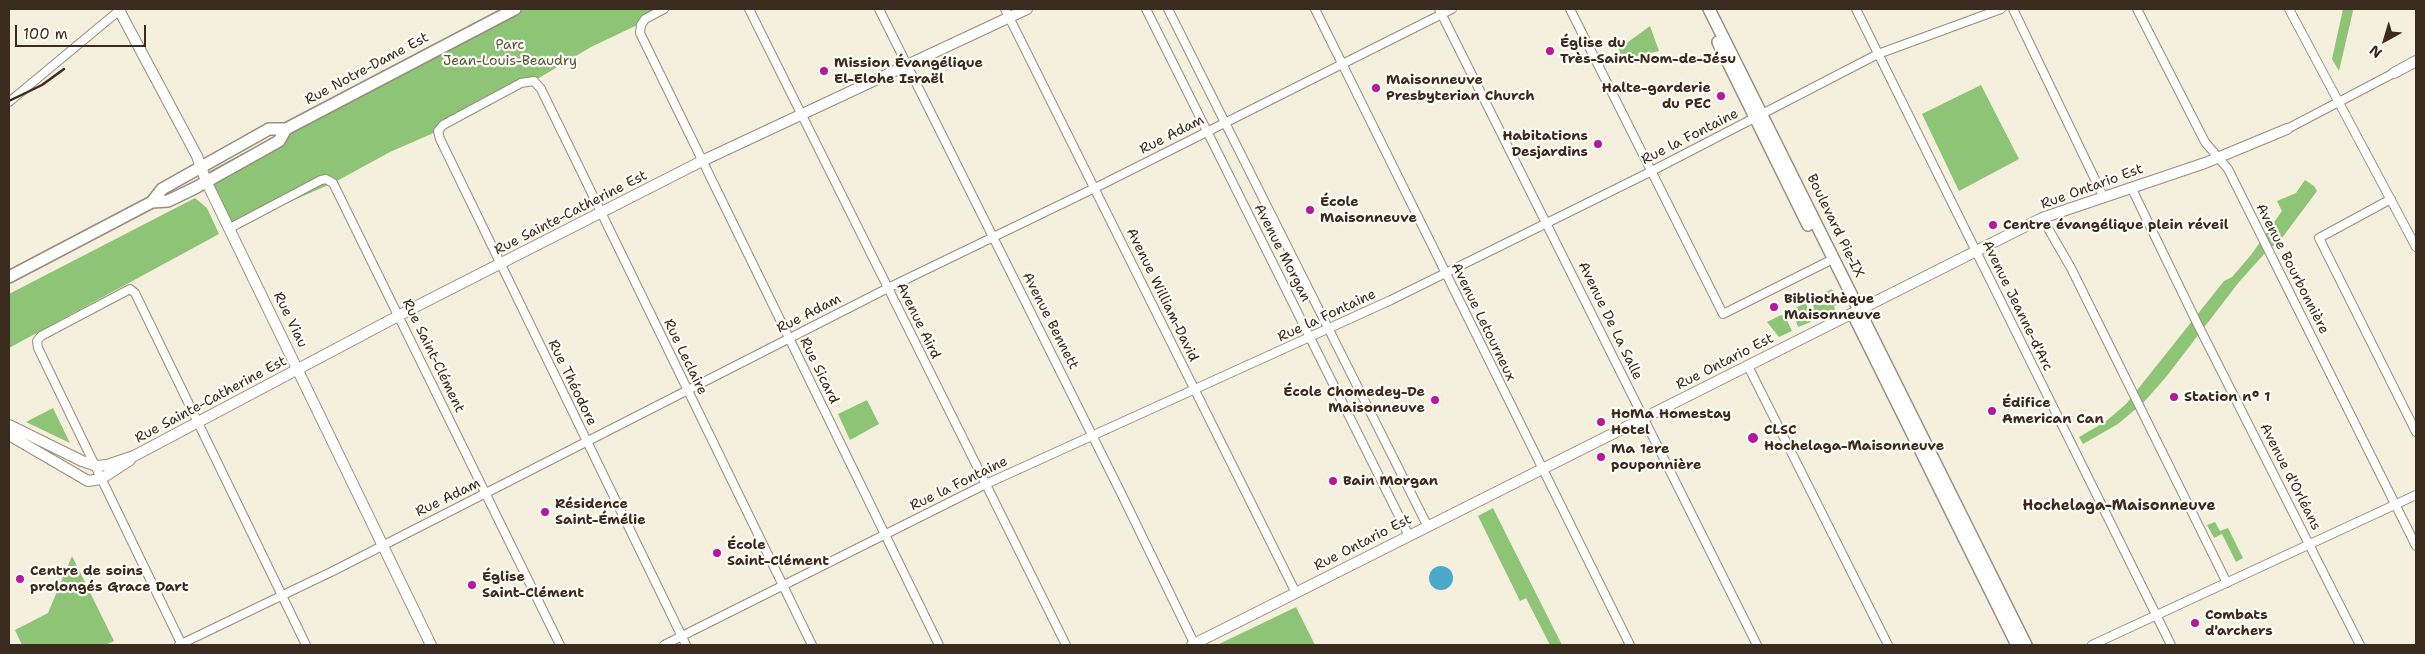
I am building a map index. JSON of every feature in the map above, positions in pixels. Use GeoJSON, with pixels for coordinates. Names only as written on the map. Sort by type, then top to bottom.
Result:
{"type":"FeatureCollection","features":[{"type":"Feature","properties":{"kind":"main road","name":"Rue Notre-Dame Est"},"geometry":{"type":"LineString","coordinates":[[9,277],[152,202],[162,189],[269,129],[286,129],[516,9]]}},
{"type":"Feature","properties":{"kind":"main road","name":"Rue Sainte-Catherine Est"},"geometry":{"type":"LineString","coordinates":[[97,466],[107,465],[134,456],[399,316],[702,161],[906,64],[1007,13],[1027,9]]}},
{"type":"Feature","properties":{"kind":"main road","name":"Boulevard Pie-IX"},"geometry":{"type":"LineString","coordinates":[[1702,9],[1759,116],[2017,645]]}},
{"type":"Feature","properties":{"kind":"main road","name":"Boulevard Pie-IX"},"geometry":{"type":"LineString","coordinates":[[1709,9],[1827,262],[1856,312],[2026,645]]}},
{"type":"Feature","properties":{"kind":"main road","name":"Rue Viau"},"geometry":{"type":"LineString","coordinates":[[120,10],[201,168],[431,645]]}},
{"type":"Feature","properties":{"kind":"main road","name":"Rue Ontario Est"},"geometry":{"type":"LineString","coordinates":[[2394,73],[2416,61]]}},
{"type":"Feature","properties":{"kind":"main road","name":"Rue Notre-Dame Est"},"geometry":{"type":"LineString","coordinates":[[152,202],[168,202],[279,141],[286,129]]}},
{"type":"Feature","properties":{"kind":"main road","name":"Rue Ontario Est"},"geometry":{"type":"LineString","coordinates":[[1194,645],[2042,218],[2218,157],[2287,129]]}},
{"type":"Feature","properties":{"kind":"main road"},"geometry":{"type":"LineString","coordinates":[[9,426],[82,461],[97,466]]}},
{"type":"Feature","properties":{"kind":"main road"},"geometry":{"type":"LineString","coordinates":[[9,435],[88,481],[101,480]]}},
{"type":"Feature","properties":{"kind":"main road","name":"Rue Sainte-Catherine Est"},"geometry":{"type":"LineString","coordinates":[[101,480],[119,469],[134,456]]}},
{"type":"Feature","properties":{"kind":"street","name":"Rue Sicard"},"geometry":{"type":"LineString","coordinates":[[664,9],[645,19],[641,25],[640,33],[939,645]]}},
{"type":"Feature","properties":{"kind":"street","name":"Avenue Aird"},"geometry":{"type":"LineString","coordinates":[[749,9],[1066,645]]}},
{"type":"Feature","properties":{"kind":"street","name":"Avenue Bennett"},"geometry":{"type":"LineString","coordinates":[[879,9],[1194,645]]}},
{"type":"Feature","properties":{"kind":"street","name":"Avenue Morgan"},"geometry":{"type":"LineString","coordinates":[[1146,9],[1409,536]]}},
{"type":"Feature","properties":{"kind":"street","name":"Avenue Morgan"},"geometry":{"type":"LineString","coordinates":[[1168,9],[1327,330],[1428,527]]}},
{"type":"Feature","properties":{"kind":"street","name":"Avenue Letourneux"},"geometry":{"type":"LineString","coordinates":[[1315,9],[1630,645]]}},
{"type":"Feature","properties":{"kind":"street","name":"Rue Adam"},"geometry":{"type":"LineString","coordinates":[[181,645],[485,494],[888,288],[1207,132],[1441,11],[1452,9]]}},
{"type":"Feature","properties":{"kind":"street"},"geometry":{"type":"LineString","coordinates":[[1570,9],[1722,314],[1827,262]]}},
{"type":"Feature","properties":{"kind":"street","name":"Avenue Jeanne-d'Arc"},"geometry":{"type":"LineString","coordinates":[[1856,9],[2156,614]]}},
{"type":"Feature","properties":{"kind":"street","name":"Rue la Fontaine"},"geometry":{"type":"LineString","coordinates":[[664,645],[782,584],[986,484],[1311,338],[1446,273],[1652,171],[1878,54],[2000,9]]}},
{"type":"Feature","properties":{"kind":"street"},"geometry":{"type":"LineString","coordinates":[[2013,9],[2103,196]]}},
{"type":"Feature","properties":{"kind":"street","name":"Avenue Bourbonnière"},"geometry":{"type":"LineString","coordinates":[[2137,9],[2205,142],[2227,167],[2416,546]]}},
{"type":"Feature","properties":{"kind":"street"},"geometry":{"type":"LineString","coordinates":[[2289,9],[2416,246]]}},
{"type":"Feature","properties":{"kind":"street"},"geometry":{"type":"LineString","coordinates":[[9,102],[120,10]]}},
{"type":"Feature","properties":{"kind":"street","name":"Avenue De La Salle"},"geometry":{"type":"LineString","coordinates":[[1441,11],[1757,645]]}},
{"type":"Feature","properties":{"kind":"street","name":"Avenue William-David"},"geometry":{"type":"LineString","coordinates":[[1007,13],[1296,593]]}},
{"type":"Feature","properties":{"kind":"street","name":"Rue Ontario Est"},"geometry":{"type":"LineString","coordinates":[[2287,129],[2394,73]]}},
{"type":"Feature","properties":{"kind":"street","name":"Rue Théodore"},"geometry":{"type":"LineString","coordinates":[[534,81],[521,83],[443,125],[438,131],[440,139],[686,645]]}},
{"type":"Feature","properties":{"kind":"street","name":"Rue Leclaire"},"geometry":{"type":"LineString","coordinates":[[534,81],[542,89],[812,645]]}},
{"type":"Feature","properties":{"kind":"street","name":"Rue Saint-Clément"},"geometry":{"type":"LineString","coordinates":[[230,228],[320,180],[330,181],[336,187],[560,645]]}},
{"type":"Feature","properties":{"kind":"street","name":"Avenue d'Orléans"},"geometry":{"type":"LineString","coordinates":[[2131,187],[2360,645]]}},
{"type":"Feature","properties":{"kind":"street"},"geometry":{"type":"LineString","coordinates":[[2391,199],[2319,238],[2416,432]]}},
{"type":"Feature","properties":{"kind":"street"},"geometry":{"type":"LineString","coordinates":[[2042,218],[2071,268],[2227,583]]}},
{"type":"Feature","properties":{"kind":"street"},"geometry":{"type":"LineString","coordinates":[[181,645],[101,480],[97,466],[38,348],[37,341],[41,336],[130,289],[135,293],[306,645]]}},
{"type":"Feature","properties":{"kind":"street"},"geometry":{"type":"LineString","coordinates":[[1748,366],[1888,645]]}},
{"type":"Feature","properties":{"kind":"street"},"geometry":{"type":"LineString","coordinates":[[2092,645],[2416,496]]}},
{"type":"Feature","properties":{"kind":"street"},"geometry":{"type":"LineString","coordinates":[[2156,614],[2171,645]]}},
{"type":"Feature","properties":{"kind":"green space","name":"Parc Jean-Louis-Beaudry"},"geometry":{"type":"Polygon","coordinates":[[[516,9],[671,9],[591,47],[534,81],[438,131],[390,152],[335,182],[230,228],[204,174],[516,9]]]}},
{"type":"Feature","properties":{"kind":"green space"},"geometry":{"type":"Polygon","coordinates":[[[2343,9],[2352,9],[2353,11],[2339,71],[2332,59],[2343,9]]]}},
{"type":"Feature","properties":{"kind":"green space"},"geometry":{"type":"Polygon","coordinates":[[[1650,26],[1659,51],[1630,58],[1627,65],[1624,61],[1617,61],[1620,52],[1618,47],[1623,50],[1628,42],[1650,26]]]}},
{"type":"Feature","properties":{"kind":"green space"},"geometry":{"type":"Polygon","coordinates":[[[1981,85],[2019,159],[1959,191],[1922,114],[1981,85]]]}},
{"type":"Feature","properties":{"kind":"green space"},"geometry":{"type":"Polygon","coordinates":[[[2305,180],[2314,186],[2317,191],[2282,238],[2265,253],[2239,282],[2166,377],[2144,402],[2118,424],[2083,444],[2079,437],[2105,422],[2126,404],[2224,281],[2232,277],[2251,255],[2282,211],[2277,201],[2296,193],[2305,180]]]}},
{"type":"Feature","properties":{"kind":"green space"},"geometry":{"type":"Polygon","coordinates":[[[195,198],[207,208],[219,234],[9,348],[9,294],[195,198]]]}},
{"type":"Feature","properties":{"kind":"green space"},"geometry":{"type":"Polygon","coordinates":[[[1832,289],[1838,304],[1834,306],[1835,310],[1814,320],[1811,309],[1814,308],[1812,302],[1820,300],[1822,305],[1826,304],[1822,294],[1832,289]]]}},
{"type":"Feature","properties":{"kind":"green space"},"geometry":{"type":"Polygon","coordinates":[[[1806,302],[1811,322],[1798,327],[1792,310],[1806,302]]]}},
{"type":"Feature","properties":{"kind":"green space"},"geometry":{"type":"Polygon","coordinates":[[[1781,315],[1785,316],[1792,331],[1779,337],[1767,322],[1781,315]]]}},
{"type":"Feature","properties":{"kind":"green space"},"geometry":{"type":"Polygon","coordinates":[[[867,400],[879,424],[850,440],[838,414],[867,400]]]}},
{"type":"Feature","properties":{"kind":"green space"},"geometry":{"type":"Polygon","coordinates":[[[53,408],[70,443],[26,422],[53,408]]]}},
{"type":"Feature","properties":{"kind":"green space"},"geometry":{"type":"Polygon","coordinates":[[[1493,508],[1562,645],[1550,645],[1526,598],[1520,601],[1478,516],[1493,508]]]}},
{"type":"Feature","properties":{"kind":"green space"},"geometry":{"type":"Polygon","coordinates":[[[2215,522],[2220,531],[2228,528],[2243,558],[2236,562],[2222,534],[2214,538],[2207,525],[2215,522]]]}},
{"type":"Feature","properties":{"kind":"green space"},"geometry":{"type":"Polygon","coordinates":[[[72,556],[114,641],[105,645],[22,645],[15,630],[48,613],[72,556]]]}},
{"type":"Feature","properties":{"kind":"green space"},"geometry":{"type":"Polygon","coordinates":[[[1296,607],[1315,645],[1217,645],[1296,607]]]}},
{"type":"Feature","properties":{"kind":"water"},"geometry":{"type":"Polygon","coordinates":[[[1441,566],[1450,569],[1453,578],[1450,587],[1441,590],[1432,587],[1429,578],[1432,569],[1441,566]]]}},
{"type":"Feature","properties":{"kind":"railway"},"geometry":{"type":"LineString","coordinates":[[9,101],[42,85],[64,69]]}},
{"type":"Feature","properties":{"kind":"place","name":"Église du Très-Saint-Nom-de-Jésu"},"geometry":{"type":"Point","coordinates":[1550,51]}},
{"type":"Feature","properties":{"kind":"place","name":"Mission Évangélique El-Elohe Israël"},"geometry":{"type":"Point","coordinates":[824,71]}},
{"type":"Feature","properties":{"kind":"place","name":"Maisonneuve Presbyterian Church"},"geometry":{"type":"Point","coordinates":[1376,88]}},
{"type":"Feature","properties":{"kind":"place","name":"Halte-garderie du PEC"},"geometry":{"type":"Point","coordinates":[1721,96]}},
{"type":"Feature","properties":{"kind":"place","name":"Habitations Desjardins"},"geometry":{"type":"Point","coordinates":[1598,144]}},
{"type":"Feature","properties":{"kind":"place","name":"École Maisonneuve"},"geometry":{"type":"Point","coordinates":[1310,210]}},
{"type":"Feature","properties":{"kind":"place","name":"Centre évangélique plein réveil"},"geometry":{"type":"Point","coordinates":[1993,225]}},
{"type":"Feature","properties":{"kind":"place","name":"Bibliothèque Maisonneuve"},"geometry":{"type":"Point","coordinates":[1774,307]}},
{"type":"Feature","properties":{"kind":"place","name":"Station nº 1"},"geometry":{"type":"Point","coordinates":[2174,397]}},
{"type":"Feature","properties":{"kind":"place","name":"École Chomedey-De Maisonneuve"},"geometry":{"type":"Point","coordinates":[1435,400]}},
{"type":"Feature","properties":{"kind":"place","name":"Édifice American Can"},"geometry":{"type":"Point","coordinates":[1992,411]}},
{"type":"Feature","properties":{"kind":"place","name":"HoMa Homestay Hotel"},"geometry":{"type":"Point","coordinates":[1601,422]}},
{"type":"Feature","properties":{"kind":"place","name":"CLSC Hochelaga-Maisonneuve"},"geometry":{"type":"Point","coordinates":[1753,438]}},
{"type":"Feature","properties":{"kind":"place","name":"Ma 1ere pouponnière"},"geometry":{"type":"Point","coordinates":[1601,457]}},
{"type":"Feature","properties":{"kind":"place","name":"Bain Morgan"},"geometry":{"type":"Point","coordinates":[1333,481]}},
{"type":"Feature","properties":{"kind":"place","name":"Résidence Saint-Émélie"},"geometry":{"type":"Point","coordinates":[545,512]}},
{"type":"Feature","properties":{"kind":"place","name":"École Saint-Clément"},"geometry":{"type":"Point","coordinates":[717,553]}},
{"type":"Feature","properties":{"kind":"place","name":"Centre de soins prolongés Grace Dart"},"geometry":{"type":"Point","coordinates":[20,579]}},
{"type":"Feature","properties":{"kind":"place","name":"Église Saint-Clément"},"geometry":{"type":"Point","coordinates":[472,585]}},
{"type":"Feature","properties":{"kind":"place","name":"Combats d'archers"},"geometry":{"type":"Point","coordinates":[2195,623]}},
{"type":"Feature","properties":{"kind":"district","name":"Hochelaga-Maisonneuve"},"geometry":{"type":"Point","coordinates":[2119,506]}}]}
